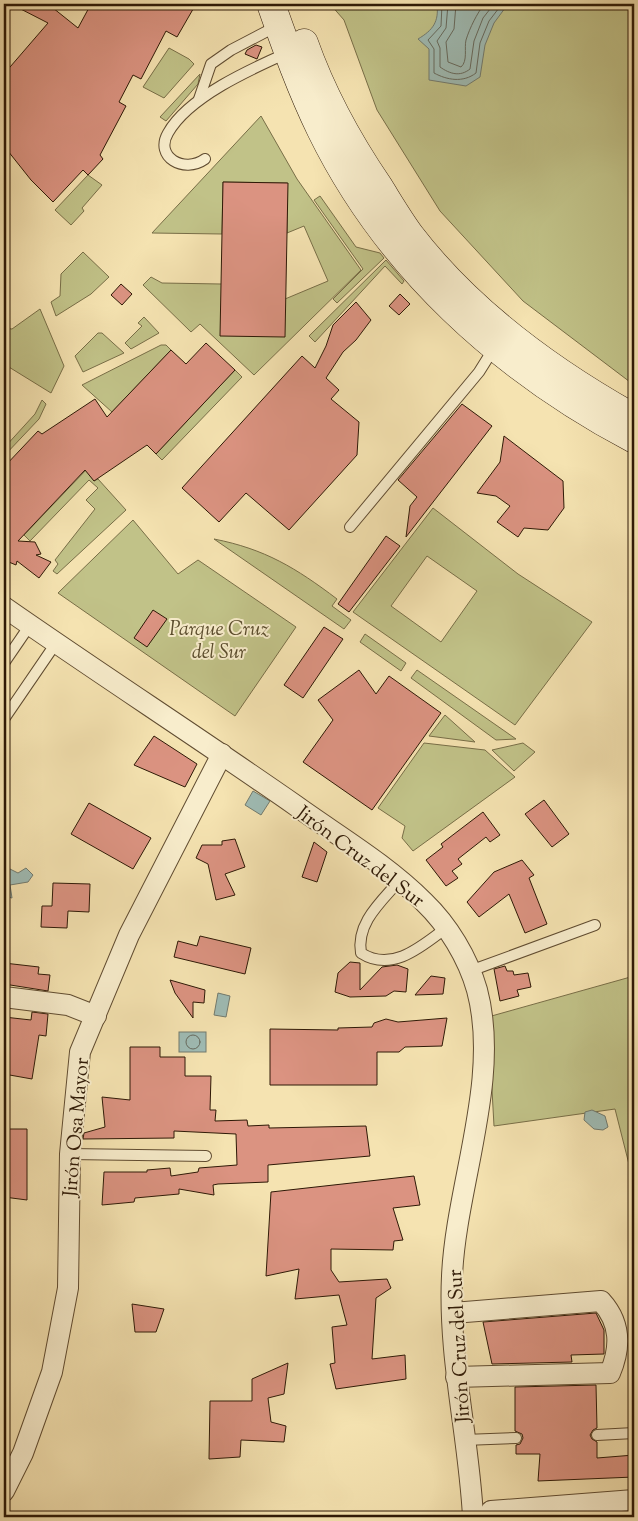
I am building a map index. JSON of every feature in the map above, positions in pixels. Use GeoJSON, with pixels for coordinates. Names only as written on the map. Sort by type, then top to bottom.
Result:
{"type":"FeatureCollection","features":[{"type":"Feature","properties":{"kind":"street"},"geometry":{"type":"LineString","coordinates":[[280,11],[288,53],[322,132],[369,211],[394,246],[458,316],[494,348],[574,405],[634,439]]}},
{"type":"Feature","properties":{"kind":"street"},"geometry":{"type":"LineString","coordinates":[[280,11],[310,61],[360,159],[410,235],[470,300],[518,342],[544,362],[634,418]]}},
{"type":"Feature","properties":{"kind":"street","name":"Jirón Cruz del Sur"},"geometry":{"type":"LineString","coordinates":[[4,607],[222,754],[399,881],[424,902],[459,946],[477,990],[483,1025],[483,1066],[454,1258],[453,1313],[456,1377],[471,1481],[487,1515]]}},
{"type":"Feature","properties":{"kind":"street","name":"Jirón Osa Mayor"},"geometry":{"type":"LineString","coordinates":[[4,1491],[23,1453],[52,1372],[68,1288],[70,1154],[80,1052],[129,935],[222,754]]}},
{"type":"Feature","properties":{"kind":"street"},"geometry":{"type":"LineString","coordinates":[[4,996],[68,1006],[96,1016]]}},
{"type":"Feature","properties":{"kind":"street"},"geometry":{"type":"LineString","coordinates":[[453,1313],[601,1301],[613,1313],[618,1353],[610,1373],[456,1377]]}},
{"type":"Feature","properties":{"kind":"street"},"geometry":{"type":"LineString","coordinates":[[487,1515],[634,1500]]}},
{"type":"Feature","properties":{"kind":"lane"},"geometry":{"type":"LineString","coordinates":[[199,100],[211,64],[280,11]]}},
{"type":"Feature","properties":{"kind":"lane"},"geometry":{"type":"LineString","coordinates":[[204,159],[190,166],[175,163],[166,150],[165,142],[171,128],[199,100],[227,82],[288,53]]}},
{"type":"Feature","properties":{"kind":"lane"},"geometry":{"type":"LineString","coordinates":[[350,527],[479,372],[494,348]]}},
{"type":"Feature","properties":{"kind":"lane"},"geometry":{"type":"LineString","coordinates":[[4,663],[30,625]]}},
{"type":"Feature","properties":{"kind":"lane"},"geometry":{"type":"LineString","coordinates":[[4,719],[56,642]]}},
{"type":"Feature","properties":{"kind":"lane"},"geometry":{"type":"LineString","coordinates":[[399,881],[362,928],[359,940],[361,953],[369,958],[381,960],[400,958],[417,950],[446,928]]}},
{"type":"Feature","properties":{"kind":"lane"},"geometry":{"type":"LineString","coordinates":[[470,971],[595,925]]}},
{"type":"Feature","properties":{"kind":"lane"},"geometry":{"type":"LineString","coordinates":[[70,1154],[206,1156]]}},
{"type":"Feature","properties":{"kind":"lane"},"geometry":{"type":"LineString","coordinates":[[597,1435],[634,1433]]}},
{"type":"Feature","properties":{"kind":"lane"},"geometry":{"type":"LineString","coordinates":[[464,1440],[516,1438]]}},
{"type":"Feature","properties":{"kind":"green space"},"geometry":{"type":"Polygon","coordinates":[[[330,4],[634,4],[634,385],[523,301],[440,211],[377,110],[344,20],[330,4]]]}},
{"type":"Feature","properties":{"kind":"green space"},"geometry":{"type":"Polygon","coordinates":[[[169,48],[189,59],[194,64],[164,98],[143,87],[169,48]]]}},
{"type":"Feature","properties":{"kind":"green space"},"geometry":{"type":"Polygon","coordinates":[[[200,74],[198,84],[166,121],[160,117],[200,74]]]}},
{"type":"Feature","properties":{"kind":"green space"},"geometry":{"type":"Polygon","coordinates":[[[261,116],[297,179],[361,270],[254,375],[200,324],[191,332],[143,285],[151,277],[162,283],[221,284],[285,299],[328,281],[304,226],[287,233],[287,183],[223,182],[222,234],[152,233],[261,116]]]}},
{"type":"Feature","properties":{"kind":"green space"},"geometry":{"type":"Polygon","coordinates":[[[88,175],[102,185],[82,208],[84,211],[71,225],[55,210],[88,175]]]}},
{"type":"Feature","properties":{"kind":"green space"},"geometry":{"type":"Polygon","coordinates":[[[320,196],[356,247],[380,253],[384,258],[337,303],[333,299],[363,269],[314,200],[320,196]]]}},
{"type":"Feature","properties":{"kind":"green space"},"geometry":{"type":"Polygon","coordinates":[[[83,252],[109,277],[91,294],[56,316],[51,302],[60,296],[61,274],[83,252]]]}},
{"type":"Feature","properties":{"kind":"green space"},"geometry":{"type":"Polygon","coordinates":[[[386,260],[404,281],[402,284],[385,266],[315,342],[309,336],[386,260]]]}},
{"type":"Feature","properties":{"kind":"green space"},"geometry":{"type":"Polygon","coordinates":[[[40,309],[64,366],[51,393],[4,364],[4,328],[12,329],[40,309]]]}},
{"type":"Feature","properties":{"kind":"green space"},"geometry":{"type":"Polygon","coordinates":[[[144,317],[159,333],[131,349],[125,343],[142,326],[138,323],[144,317]]]}},
{"type":"Feature","properties":{"kind":"green space"},"geometry":{"type":"Polygon","coordinates":[[[98,333],[102,333],[124,353],[83,372],[75,356],[98,333]]]}},
{"type":"Feature","properties":{"kind":"green space"},"geometry":{"type":"Polygon","coordinates":[[[161,345],[166,345],[171,350],[112,412],[82,385],[161,345]]]}},
{"type":"Feature","properties":{"kind":"green space"},"geometry":{"type":"Polygon","coordinates":[[[235,370],[242,377],[162,460],[156,454],[235,370]]]}},
{"type":"Feature","properties":{"kind":"green space"},"geometry":{"type":"Polygon","coordinates":[[[42,400],[46,404],[39,419],[4,456],[4,448],[35,414],[42,400]]]}},
{"type":"Feature","properties":{"kind":"green space"},"geometry":{"type":"Polygon","coordinates":[[[86,470],[94,481],[98,479],[126,510],[57,574],[53,571],[58,564],[55,560],[95,509],[86,500],[98,488],[89,480],[30,541],[24,535],[86,470]]]}},
{"type":"Feature","properties":{"kind":"green space"},"geometry":{"type":"Polygon","coordinates":[[[433,508],[518,574],[592,622],[515,725],[353,612],[433,508]],[[427,556],[391,606],[441,642],[477,591],[427,556]]]}},
{"type":"Feature","properties":{"kind":"green space","name":"Parque Cruz del Sur"},"geometry":{"type":"Polygon","coordinates":[[[133,520],[178,574],[198,560],[296,627],[235,716],[58,593],[133,520]]]}},
{"type":"Feature","properties":{"kind":"green space"},"geometry":{"type":"Polygon","coordinates":[[[214,539],[265,554],[294,569],[337,599],[332,606],[351,620],[344,629],[214,539]]]}},
{"type":"Feature","properties":{"kind":"green space"},"geometry":{"type":"Polygon","coordinates":[[[365,634],[406,663],[401,671],[360,642],[365,634]]]}},
{"type":"Feature","properties":{"kind":"green space"},"geometry":{"type":"Polygon","coordinates":[[[417,670],[516,739],[496,740],[411,678],[417,670]]]}},
{"type":"Feature","properties":{"kind":"green space"},"geometry":{"type":"Polygon","coordinates":[[[445,715],[475,742],[429,736],[445,715]]]}},
{"type":"Feature","properties":{"kind":"green space"},"geometry":{"type":"Polygon","coordinates":[[[424,743],[485,750],[515,777],[413,851],[402,838],[405,826],[378,808],[424,743]]]}},
{"type":"Feature","properties":{"kind":"green space"},"geometry":{"type":"Polygon","coordinates":[[[523,743],[535,752],[514,771],[492,750],[523,743]]]}},
{"type":"Feature","properties":{"kind":"green space"},"geometry":{"type":"Polygon","coordinates":[[[634,976],[634,1184],[615,1109],[494,1126],[488,1017],[634,976]]]}},
{"type":"Feature","properties":{"kind":"water"},"geometry":{"type":"Polygon","coordinates":[[[437,4],[508,4],[494,23],[485,45],[480,77],[466,86],[429,80],[429,49],[418,39],[434,25],[437,16],[437,4]]]}},
{"type":"Feature","properties":{"kind":"water"},"geometry":{"type":"Polygon","coordinates":[[[253,791],[270,801],[261,815],[245,805],[253,791]]]}},
{"type":"Feature","properties":{"kind":"water"},"geometry":{"type":"Polygon","coordinates":[[[6,867],[18,873],[26,868],[33,875],[28,882],[10,885],[12,898],[4,896],[4,871],[6,867]]]}},
{"type":"Feature","properties":{"kind":"water"},"geometry":{"type":"Polygon","coordinates":[[[218,993],[230,996],[226,1017],[214,1015],[218,993]]]}},
{"type":"Feature","properties":{"kind":"water"},"geometry":{"type":"Polygon","coordinates":[[[179,1032],[206,1032],[206,1052],[179,1052],[179,1032]]]}},
{"type":"Feature","properties":{"kind":"water"},"geometry":{"type":"Polygon","coordinates":[[[592,1110],[605,1116],[608,1127],[603,1130],[594,1129],[584,1120],[585,1112],[592,1110]]]}},
{"type":"Feature","properties":{"kind":"building"},"geometry":{"type":"Polygon","coordinates":[[[11,4],[48,4],[78,28],[91,4],[196,4],[177,37],[166,31],[141,79],[133,75],[119,102],[126,106],[100,155],[103,159],[88,175],[83,170],[53,202],[31,180],[4,146],[4,74],[48,23],[11,4]]]}},
{"type":"Feature","properties":{"kind":"building"},"geometry":{"type":"Polygon","coordinates":[[[256,45],[262,47],[257,59],[245,54],[247,50],[256,45]]]}},
{"type":"Feature","properties":{"kind":"building"},"geometry":{"type":"Polygon","coordinates":[[[223,182],[288,183],[285,337],[220,336],[223,182]]]}},
{"type":"Feature","properties":{"kind":"building"},"geometry":{"type":"Polygon","coordinates":[[[121,284],[132,294],[122,305],[111,295],[121,284]]]}},
{"type":"Feature","properties":{"kind":"building"},"geometry":{"type":"Polygon","coordinates":[[[400,294],[410,304],[399,315],[389,306],[400,294]]]}},
{"type":"Feature","properties":{"kind":"building"},"geometry":{"type":"Polygon","coordinates":[[[356,302],[371,320],[356,340],[343,352],[326,378],[339,390],[331,399],[359,422],[357,455],[289,530],[246,493],[219,522],[182,488],[302,356],[315,368],[326,346],[333,325],[356,302]]]}},
{"type":"Feature","properties":{"kind":"building"},"geometry":{"type":"Polygon","coordinates":[[[206,343],[235,370],[156,454],[147,445],[94,481],[85,470],[18,541],[35,542],[41,554],[36,555],[51,562],[39,578],[17,561],[16,565],[4,560],[4,467],[38,431],[42,434],[95,399],[107,417],[171,350],[186,364],[206,343]]]}},
{"type":"Feature","properties":{"kind":"building"},"geometry":{"type":"Polygon","coordinates":[[[462,404],[492,426],[406,537],[410,506],[417,497],[398,480],[462,404]]]}},
{"type":"Feature","properties":{"kind":"building"},"geometry":{"type":"Polygon","coordinates":[[[504,436],[563,481],[564,508],[548,530],[524,528],[518,537],[497,522],[510,506],[496,496],[477,493],[500,462],[504,436]]]}},
{"type":"Feature","properties":{"kind":"building"},"geometry":{"type":"Polygon","coordinates":[[[386,536],[400,546],[349,612],[338,604],[386,536]]]}},
{"type":"Feature","properties":{"kind":"building"},"geometry":{"type":"Polygon","coordinates":[[[153,610],[167,619],[147,647],[134,638],[153,610]]]}},
{"type":"Feature","properties":{"kind":"building"},"geometry":{"type":"Polygon","coordinates":[[[324,627],[343,639],[303,698],[284,685],[324,627]]]}},
{"type":"Feature","properties":{"kind":"building"},"geometry":{"type":"Polygon","coordinates":[[[359,670],[376,694],[389,676],[441,713],[372,810],[303,762],[333,720],[318,700],[359,670]]]}},
{"type":"Feature","properties":{"kind":"building"},"geometry":{"type":"Polygon","coordinates":[[[154,736],[197,764],[185,787],[134,765],[154,736]]]}},
{"type":"Feature","properties":{"kind":"building"},"geometry":{"type":"Polygon","coordinates":[[[544,800],[569,834],[552,847],[525,814],[544,800]]]}},
{"type":"Feature","properties":{"kind":"building"},"geometry":{"type":"Polygon","coordinates":[[[89,803],[151,838],[133,869],[71,834],[89,803]]]}},
{"type":"Feature","properties":{"kind":"building"},"geometry":{"type":"Polygon","coordinates":[[[483,812],[500,835],[490,842],[486,837],[458,859],[462,864],[452,871],[458,878],[446,886],[426,860],[443,847],[441,844],[483,812]]]}},
{"type":"Feature","properties":{"kind":"building"},"geometry":{"type":"Polygon","coordinates":[[[235,839],[245,867],[225,874],[235,895],[216,900],[208,864],[196,858],[202,845],[222,845],[222,841],[235,839]]]}},
{"type":"Feature","properties":{"kind":"building"},"geometry":{"type":"Polygon","coordinates":[[[314,842],[327,852],[317,882],[302,877],[314,842]]]}},
{"type":"Feature","properties":{"kind":"building"},"geometry":{"type":"Polygon","coordinates":[[[522,860],[534,875],[529,878],[547,924],[525,933],[509,894],[479,917],[467,902],[494,872],[522,860]]]}},
{"type":"Feature","properties":{"kind":"building"},"geometry":{"type":"Polygon","coordinates":[[[53,883],[90,884],[89,912],[68,911],[67,928],[41,927],[42,906],[52,906],[53,883]]]}},
{"type":"Feature","properties":{"kind":"building"},"geometry":{"type":"Polygon","coordinates":[[[200,936],[251,948],[245,974],[174,957],[178,941],[197,946],[200,936]]]}},
{"type":"Feature","properties":{"kind":"building"},"geometry":{"type":"Polygon","coordinates":[[[350,962],[360,963],[360,990],[382,967],[397,965],[408,969],[406,992],[394,991],[386,996],[350,997],[335,992],[338,973],[350,962]]]}},
{"type":"Feature","properties":{"kind":"building"},"geometry":{"type":"Polygon","coordinates":[[[4,963],[39,967],[38,974],[50,975],[48,991],[4,984],[4,963]]]}},
{"type":"Feature","properties":{"kind":"building"},"geometry":{"type":"Polygon","coordinates":[[[505,966],[507,971],[513,971],[514,975],[528,973],[531,987],[517,990],[519,996],[500,1001],[494,969],[505,966]]]}},
{"type":"Feature","properties":{"kind":"building"},"geometry":{"type":"Polygon","coordinates":[[[431,976],[445,978],[443,994],[415,995],[431,976]]]}},
{"type":"Feature","properties":{"kind":"building"},"geometry":{"type":"Polygon","coordinates":[[[170,980],[205,990],[204,1003],[193,1002],[193,1018],[175,993],[170,980]]]}},
{"type":"Feature","properties":{"kind":"building"},"geometry":{"type":"Polygon","coordinates":[[[32,1012],[48,1014],[46,1036],[39,1035],[32,1079],[4,1074],[4,1017],[31,1020],[32,1012]]]}},
{"type":"Feature","properties":{"kind":"building"},"geometry":{"type":"Polygon","coordinates":[[[447,1018],[442,1046],[405,1047],[399,1052],[377,1052],[377,1085],[270,1085],[270,1029],[338,1030],[338,1028],[372,1027],[374,1023],[386,1019],[398,1022],[447,1018]]]}},
{"type":"Feature","properties":{"kind":"building"},"geometry":{"type":"Polygon","coordinates":[[[130,1047],[160,1047],[160,1057],[185,1057],[185,1076],[211,1076],[210,1110],[216,1110],[215,1121],[247,1120],[248,1126],[269,1125],[269,1128],[366,1126],[370,1156],[268,1165],[268,1182],[213,1185],[214,1195],[179,1189],[179,1194],[135,1198],[134,1202],[102,1205],[104,1172],[147,1172],[147,1170],[170,1168],[171,1176],[198,1172],[199,1168],[237,1165],[236,1134],[174,1131],[174,1138],[83,1139],[84,1133],[105,1127],[102,1097],[130,1100],[130,1047]]]}},
{"type":"Feature","properties":{"kind":"building"},"geometry":{"type":"Polygon","coordinates":[[[4,1129],[27,1129],[27,1200],[4,1197],[4,1129]]]}},
{"type":"Feature","properties":{"kind":"building"},"geometry":{"type":"Polygon","coordinates":[[[414,1176],[420,1205],[393,1208],[403,1240],[394,1241],[393,1250],[331,1249],[331,1270],[339,1282],[387,1279],[391,1288],[376,1298],[372,1359],[405,1355],[406,1379],[336,1389],[330,1364],[335,1363],[332,1327],[347,1325],[339,1295],[295,1299],[299,1269],[266,1276],[271,1192],[414,1176]]]}},
{"type":"Feature","properties":{"kind":"building"},"geometry":{"type":"Polygon","coordinates":[[[132,1304],[164,1309],[156,1332],[135,1332],[132,1304]]]}},
{"type":"Feature","properties":{"kind":"building"},"geometry":{"type":"Polygon","coordinates":[[[596,1313],[604,1330],[604,1354],[571,1355],[572,1362],[492,1364],[483,1322],[596,1313]]]}},
{"type":"Feature","properties":{"kind":"building"},"geometry":{"type":"Polygon","coordinates":[[[288,1363],[284,1394],[268,1398],[271,1422],[286,1426],[284,1442],[241,1440],[240,1457],[209,1459],[210,1401],[252,1401],[252,1379],[288,1363]]]}},
{"type":"Feature","properties":{"kind":"building"},"geometry":{"type":"Polygon","coordinates":[[[596,1385],[597,1428],[590,1435],[597,1442],[597,1458],[634,1455],[634,1477],[538,1481],[540,1454],[516,1454],[516,1445],[520,1444],[523,1438],[522,1434],[515,1431],[515,1387],[596,1385]]]}}]}
